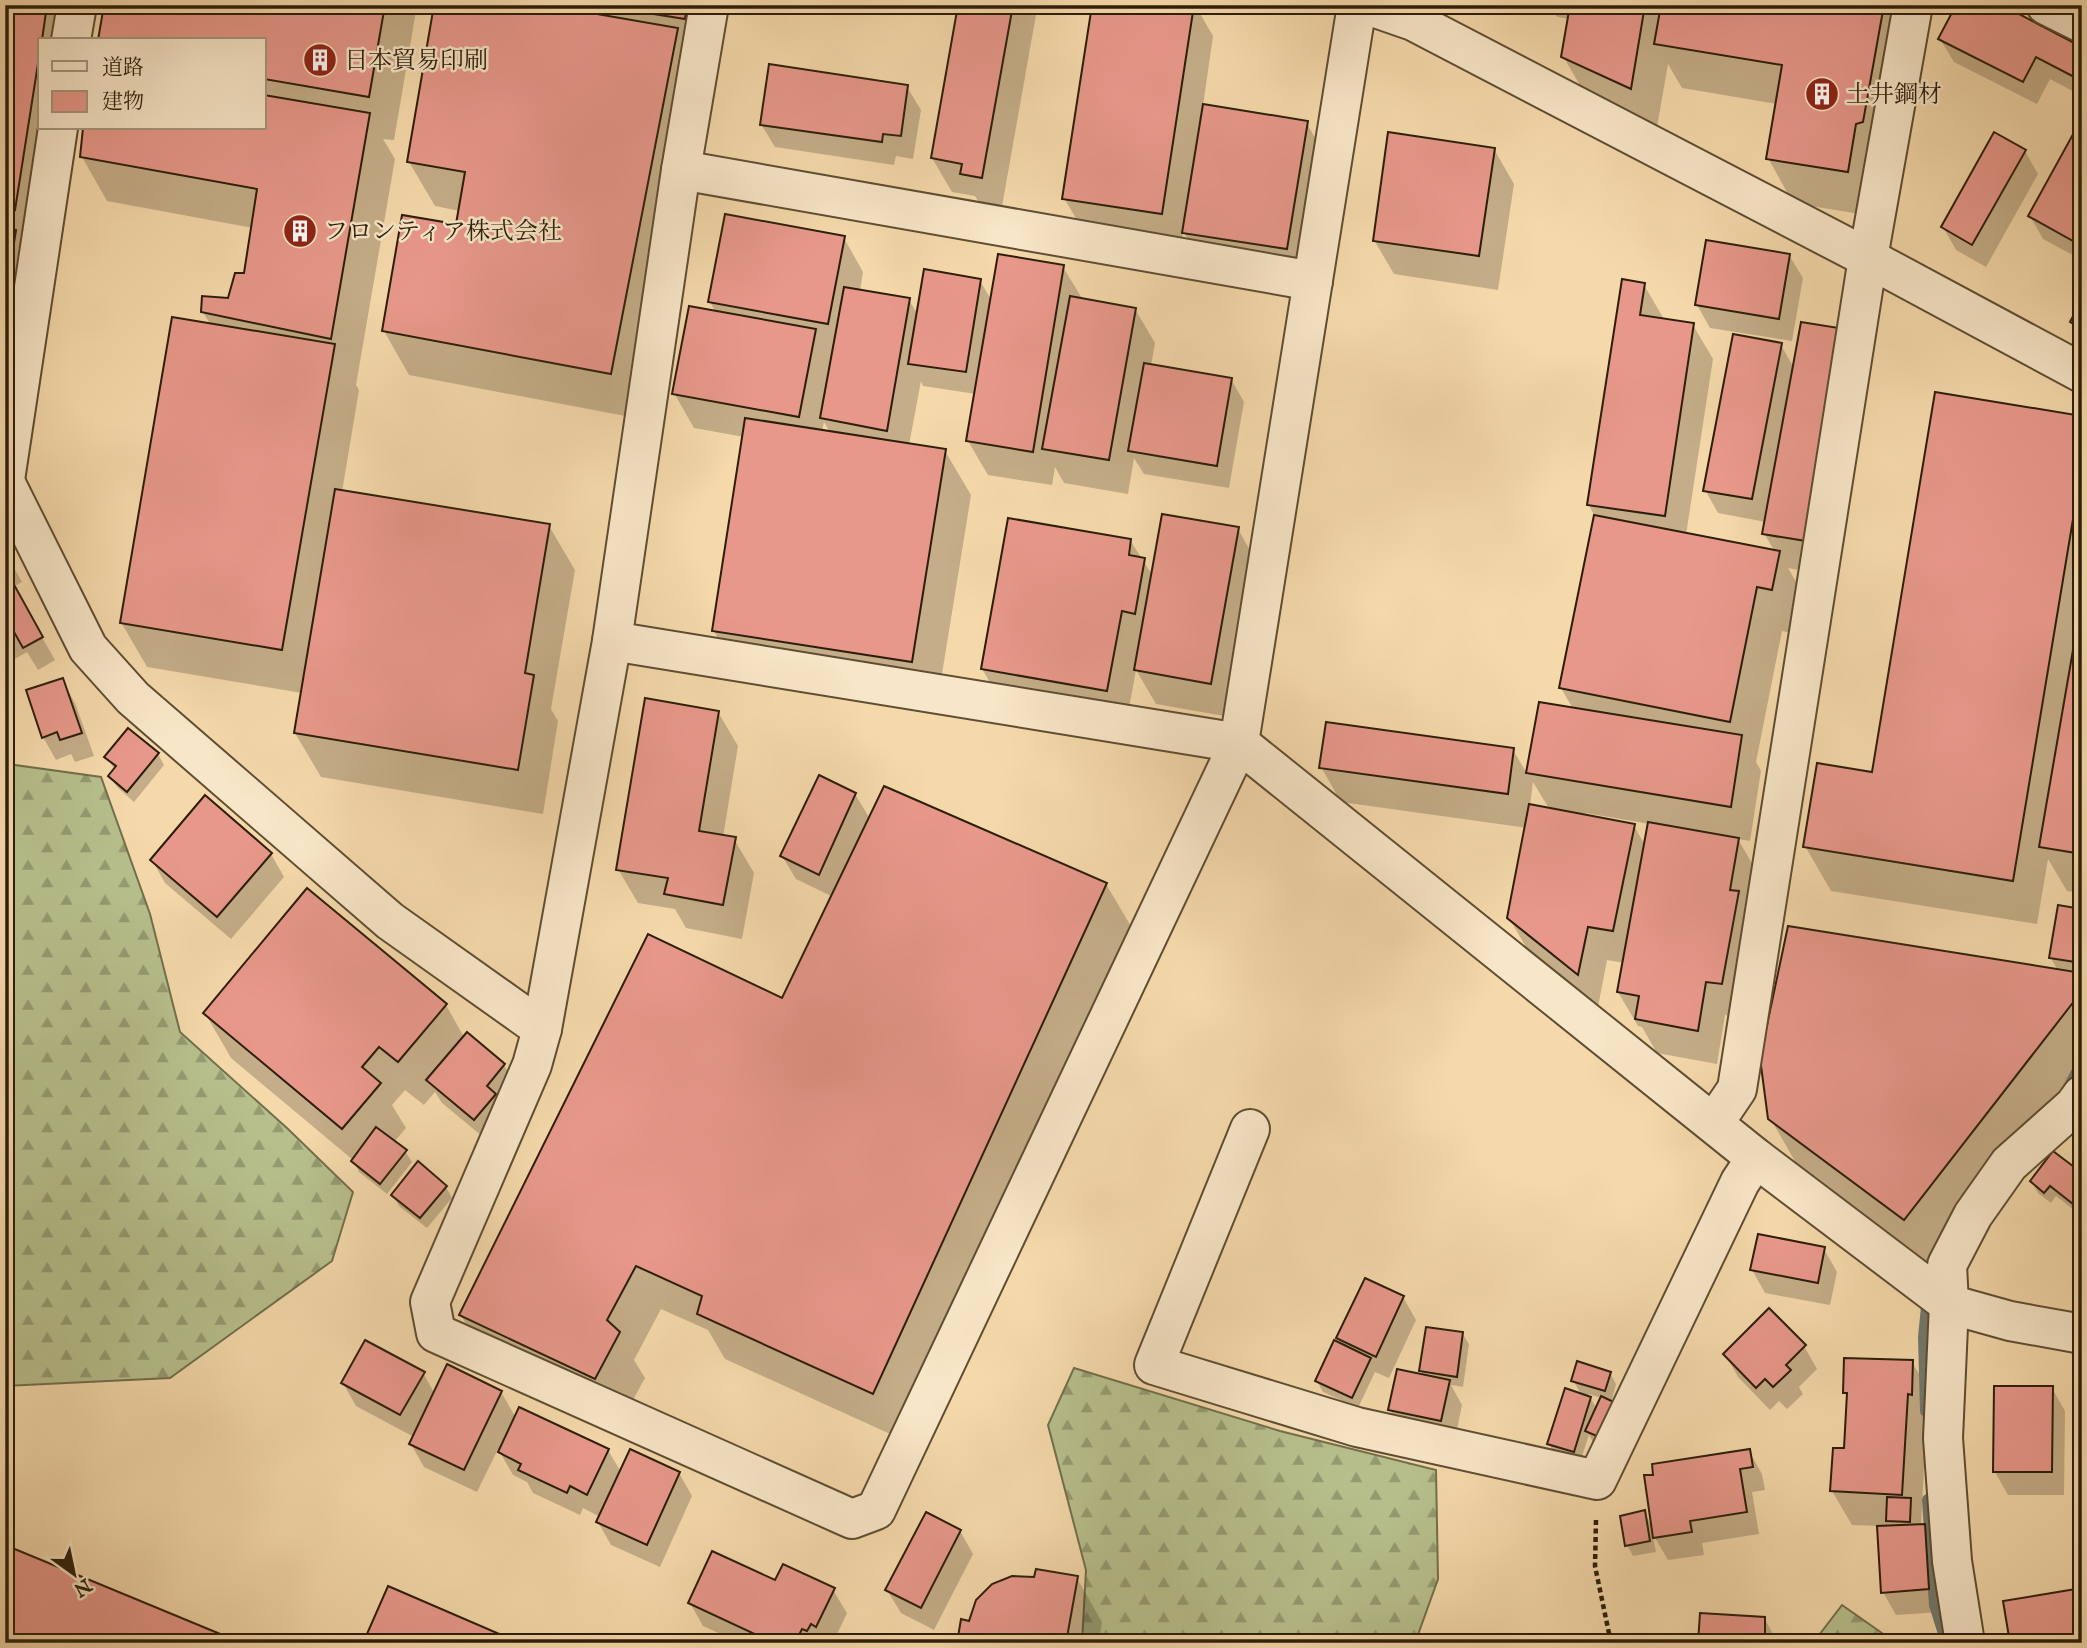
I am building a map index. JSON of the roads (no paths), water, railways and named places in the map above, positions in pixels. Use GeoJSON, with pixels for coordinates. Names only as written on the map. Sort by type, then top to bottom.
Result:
{"type":"FeatureCollection","features":[{"type":"Feature","properties":{"kind":"street"},"geometry":{"type":"LineString","coordinates":[[71,38],[76,5]]}},
{"type":"Feature","properties":{"kind":"street"},"geometry":{"type":"LineString","coordinates":[[709,5],[681,170],[612,641],[542,1029],[532,1065],[430,1302],[436,1333],[852,1519],[876,1510],[1239,743],[1357,5]]}},
{"type":"Feature","properties":{"kind":"street"},"geometry":{"type":"LineString","coordinates":[[1367,5],[1413,21],[1868,258],[2082,373]]}},
{"type":"Feature","properties":{"kind":"street"},"geometry":{"type":"LineString","coordinates":[[1714,1123],[1737,1089],[1868,258],[1913,5]]}},
{"type":"Feature","properties":{"kind":"street"},"geometry":{"type":"LineString","coordinates":[[2046,5],[2082,23]]}},
{"type":"Feature","properties":{"kind":"street"},"geometry":{"type":"LineString","coordinates":[[58,130],[5,481],[88,648],[133,698],[390,920],[542,1029]]}},
{"type":"Feature","properties":{"kind":"street"},"geometry":{"type":"LineString","coordinates":[[681,170],[1313,281]]}},
{"type":"Feature","properties":{"kind":"street"},"geometry":{"type":"LineString","coordinates":[[612,641],[1239,743],[1756,1158],[1949,1304],[2010,1321],[2082,1335]]}},
{"type":"Feature","properties":{"kind":"street"},"geometry":{"type":"LineString","coordinates":[[1965,1643],[1952,1561],[1942,1438],[1949,1304],[1947,1265],[1973,1215],[2009,1164],[2074,1106],[2082,1095]]}},
{"type":"Feature","properties":{"kind":"street"},"geometry":{"type":"LineString","coordinates":[[1250,1129],[1154,1364],[1357,1427],[1597,1480],[1740,1182],[1756,1158]]}},
{"type":"Feature","properties":{"kind":"waterway"},"geometry":{"type":"LineString","coordinates":[[2067,1091],[2082,1063]]}},
{"type":"Feature","properties":{"kind":"waterway"},"geometry":{"type":"LineString","coordinates":[[1926,1411],[1924,1337],[1928,1297]]}},
{"type":"Feature","properties":{"kind":"waterway"},"geometry":{"type":"LineString","coordinates":[[1928,1500],[1935,1605],[1947,1643]]}},
{"type":"Feature","properties":{"kind":"place","name":"日本貿易印刷"},"geometry":{"type":"Point","coordinates":[320,60]}},
{"type":"Feature","properties":{"kind":"place","name":"土井鋼材"},"geometry":{"type":"Point","coordinates":[1822,94]}},
{"type":"Feature","properties":{"kind":"place","name":"フロンティア株式会社"},"geometry":{"type":"Point","coordinates":[300,231]}}]}
